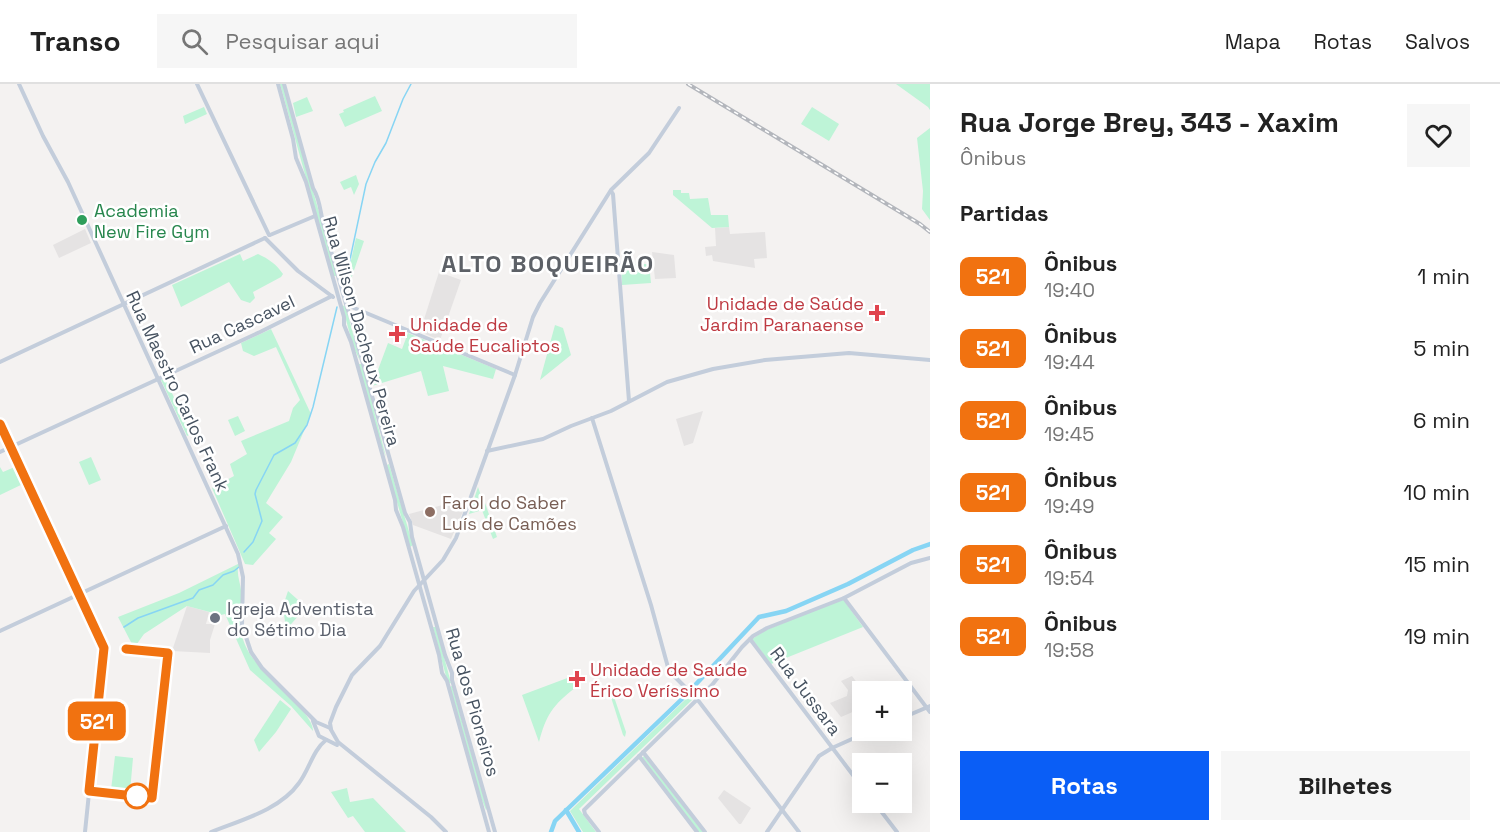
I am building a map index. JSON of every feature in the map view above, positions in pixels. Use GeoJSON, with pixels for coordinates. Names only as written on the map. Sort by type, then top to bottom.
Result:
{"type":"FeatureCollection","features":[{"type":"Feature","properties":{"kind":"main road","name":"Rua Maestro Carlos Frank"},"geometry":{"type":"LineString","coordinates":[[19,84],[68,182],[239,556],[243,572],[241,615],[247,643],[259,664],[316,722],[332,731],[338,742],[350,754]]}},
{"type":"Feature","properties":{"kind":"main road"},"geometry":{"type":"LineString","coordinates":[[197,84],[274,247],[301,274],[346,305],[515,375]]}},
{"type":"Feature","properties":{"kind":"main road","name":"Rua Wilson Dacheux Pereira"},"geometry":{"type":"LineString","coordinates":[[278,84],[294,139],[296,158],[306,182],[344,325],[419,585]]}},
{"type":"Feature","properties":{"kind":"main road","name":"Rua Wilson Dacheux Pereira"},"geometry":{"type":"LineString","coordinates":[[284,84],[313,188],[320,203],[348,312],[356,330],[356,339],[405,513],[409,519],[424,580]]}},
{"type":"Feature","properties":{"kind":"main road"},"geometry":{"type":"LineString","coordinates":[[281,95],[283,91],[287,93]]}},
{"type":"Feature","properties":{"kind":"main road"},"geometry":{"type":"LineString","coordinates":[[211,832],[281,801],[297,787],[320,745],[331,738],[330,723],[352,675],[380,646],[419,585],[442,560],[456,538],[536,310],[610,190],[649,153],[679,108]]}},
{"type":"Feature","properties":{"kind":"main road"},"geometry":{"type":"LineString","coordinates":[[610,190],[614,194],[629,401]]}},
{"type":"Feature","properties":{"kind":"main road"},"geometry":{"type":"LineString","coordinates":[[0,362],[315,216]]}},
{"type":"Feature","properties":{"kind":"main road"},"geometry":{"type":"LineString","coordinates":[[333,280],[335,276],[339,278]]}},
{"type":"Feature","properties":{"kind":"main road","name":"Rua Cascavel"},"geometry":{"type":"LineString","coordinates":[[0,452],[260,332],[332,296],[336,291]]}},
{"type":"Feature","properties":{"kind":"main road"},"geometry":{"type":"LineString","coordinates":[[348,312],[353,308]]}},
{"type":"Feature","properties":{"kind":"main road"},"geometry":{"type":"LineString","coordinates":[[487,451],[543,439],[687,375],[761,360],[859,353],[930,360]]}},
{"type":"Feature","properties":{"kind":"main road"},"geometry":{"type":"LineString","coordinates":[[356,361],[362,360]]}},
{"type":"Feature","properties":{"kind":"main road"},"geometry":{"type":"LineString","coordinates":[[592,418],[669,671],[693,695],[799,832]]}},
{"type":"Feature","properties":{"kind":"main road"},"geometry":{"type":"LineString","coordinates":[[0,424],[104,648],[85,832]]}},
{"type":"Feature","properties":{"kind":"main road"},"geometry":{"type":"LineString","coordinates":[[383,457],[387,458],[389,455]]}},
{"type":"Feature","properties":{"kind":"main road"},"geometry":{"type":"LineString","coordinates":[[386,465],[388,462],[391,464]]}},
{"type":"Feature","properties":{"kind":"main road"},"geometry":{"type":"LineString","coordinates":[[0,632],[226,526]]}},
{"type":"Feature","properties":{"kind":"main road"},"geometry":{"type":"LineString","coordinates":[[409,549],[415,548]]}},
{"type":"Feature","properties":{"kind":"main road"},"geometry":{"type":"LineString","coordinates":[[599,832],[585,814],[586,809],[697,701],[750,639],[767,628],[844,598],[911,563],[930,558]]}},
{"type":"Feature","properties":{"kind":"main road","name":"Rua dos Pioneiros"},"geometry":{"type":"LineString","coordinates":[[424,580],[495,832]]}},
{"type":"Feature","properties":{"kind":"main road","name":"Rua dos Pioneiros"},"geometry":{"type":"LineString","coordinates":[[419,585],[442,673],[489,832]]}},
{"type":"Feature","properties":{"kind":"main road"},"geometry":{"type":"LineString","coordinates":[[844,598],[930,712]]}},
{"type":"Feature","properties":{"kind":"main road"},"geometry":{"type":"LineString","coordinates":[[430,626],[435,627],[436,625]]}},
{"type":"Feature","properties":{"kind":"main road","name":"Rua Jussara"},"geometry":{"type":"LineString","coordinates":[[750,639],[852,774]]}},
{"type":"Feature","properties":{"kind":"main road"},"geometry":{"type":"LineString","coordinates":[[448,687],[453,686]]}},
{"type":"Feature","properties":{"kind":"main road","name":"Rua Maestro Carlos Frank"},"geometry":{"type":"LineString","coordinates":[[299,704],[314,723],[318,734]]}},
{"type":"Feature","properties":{"kind":"main road"},"geometry":{"type":"LineString","coordinates":[[311,762],[318,727],[323,725],[336,707]]}},
{"type":"Feature","properties":{"kind":"main road"},"geometry":{"type":"LineString","coordinates":[[912,714],[928,707]]}},
{"type":"Feature","properties":{"kind":"main road"},"geometry":{"type":"LineString","coordinates":[[318,734],[350,754],[424,811],[446,832]]}},
{"type":"Feature","properties":{"kind":"main road"},"geometry":{"type":"LineString","coordinates":[[766,832],[819,756],[852,739]]}},
{"type":"Feature","properties":{"kind":"main road"},"geometry":{"type":"LineString","coordinates":[[643,752],[705,832]]}},
{"type":"Feature","properties":{"kind":"main road"},"geometry":{"type":"LineString","coordinates":[[639,756],[697,832]]}},
{"type":"Feature","properties":{"kind":"main road"},"geometry":{"type":"LineString","coordinates":[[483,810],[486,812],[489,809]]}},
{"type":"Feature","properties":{"kind":"main road"},"geometry":{"type":"LineString","coordinates":[[882,813],[897,832]]}},
{"type":"Feature","properties":{"kind":"main road"},"geometry":{"type":"LineString","coordinates":[[485,818],[491,816]]}},
{"type":"Feature","properties":{"kind":"shaded area"},"geometry":{"type":"Polygon","coordinates":[[[729,227],[730,234],[765,232],[767,258],[754,259],[755,268],[713,261],[712,255],[706,256],[705,247],[716,246],[715,228],[729,227]]]}},
{"type":"Feature","properties":{"kind":"shaded area"},"geometry":{"type":"Polygon","coordinates":[[[85,229],[91,243],[59,258],[53,245],[85,229]]]}},
{"type":"Feature","properties":{"kind":"shaded area"},"geometry":{"type":"Polygon","coordinates":[[[652,252],[674,255],[676,278],[655,279],[652,252]]]}},
{"type":"Feature","properties":{"kind":"shaded area"},"geometry":{"type":"Polygon","coordinates":[[[439,272],[461,280],[440,340],[420,332],[439,272]]]}},
{"type":"Feature","properties":{"kind":"shaded area"},"geometry":{"type":"Polygon","coordinates":[[[703,411],[693,443],[684,446],[676,419],[703,411]]]}},
{"type":"Feature","properties":{"kind":"shaded area"},"geometry":{"type":"Polygon","coordinates":[[[450,503],[455,507],[465,507],[451,539],[413,525],[409,514],[450,503]]]}},
{"type":"Feature","properties":{"kind":"shaded area"},"geometry":{"type":"Polygon","coordinates":[[[187,606],[209,612],[206,624],[215,624],[210,640],[210,653],[172,651],[187,606]]]}},
{"type":"Feature","properties":{"kind":"shaded area"},"geometry":{"type":"Polygon","coordinates":[[[852,676],[856,681],[852,681],[852,712],[841,717],[830,703],[847,696],[848,690],[841,681],[852,676]]]}},
{"type":"Feature","properties":{"kind":"shaded area"},"geometry":{"type":"Polygon","coordinates":[[[724,790],[751,808],[741,824],[718,798],[724,790]]]}},
{"type":"Feature","properties":{"kind":"green space"},"geometry":{"type":"Polygon","coordinates":[[[280,84],[283,84],[337,276],[333,276],[280,84]]]}},
{"type":"Feature","properties":{"kind":"green space"},"geometry":{"type":"Polygon","coordinates":[[[896,84],[930,84],[930,110],[928,107],[896,84]]]}},
{"type":"Feature","properties":{"kind":"green space"},"geometry":{"type":"Polygon","coordinates":[[[375,96],[382,111],[345,127],[339,114],[375,96]]]}},
{"type":"Feature","properties":{"kind":"green space"},"geometry":{"type":"Polygon","coordinates":[[[307,97],[313,111],[296,117],[293,103],[307,97]]]}},
{"type":"Feature","properties":{"kind":"green space"},"geometry":{"type":"Polygon","coordinates":[[[204,107],[207,114],[185,124],[183,116],[204,107]]]}},
{"type":"Feature","properties":{"kind":"green space"},"geometry":{"type":"Polygon","coordinates":[[[812,107],[839,124],[829,141],[801,124],[812,107]]]}},
{"type":"Feature","properties":{"kind":"green space"},"geometry":{"type":"Polygon","coordinates":[[[930,128],[930,220],[922,209],[923,191],[917,138],[930,128]]]}},
{"type":"Feature","properties":{"kind":"green space"},"geometry":{"type":"Polygon","coordinates":[[[356,175],[359,184],[354,195],[351,187],[344,190],[340,182],[356,175]]]}},
{"type":"Feature","properties":{"kind":"green space"},"geometry":{"type":"Polygon","coordinates":[[[673,190],[681,190],[681,193],[689,193],[690,199],[708,198],[711,215],[728,215],[729,227],[712,228],[673,195],[673,190]]]}},
{"type":"Feature","properties":{"kind":"green space"},"geometry":{"type":"Polygon","coordinates":[[[356,238],[364,241],[346,290],[344,285],[356,238]]]}},
{"type":"Feature","properties":{"kind":"green space"},"geometry":{"type":"Polygon","coordinates":[[[240,254],[243,261],[258,254],[272,262],[283,274],[253,292],[255,298],[250,303],[241,300],[229,282],[181,307],[172,285],[240,254]]]}},
{"type":"Feature","properties":{"kind":"green space"},"geometry":{"type":"Polygon","coordinates":[[[621,264],[649,264],[651,283],[622,285],[621,264]]]}},
{"type":"Feature","properties":{"kind":"green space"},"geometry":{"type":"Polygon","coordinates":[[[342,305],[346,307],[360,361],[353,346],[342,305]]]}},
{"type":"Feature","properties":{"kind":"green space"},"geometry":{"type":"Polygon","coordinates":[[[555,325],[563,328],[571,355],[540,380],[555,325]]]}},
{"type":"Feature","properties":{"kind":"green space"},"geometry":{"type":"Polygon","coordinates":[[[271,329],[311,414],[291,462],[266,503],[283,517],[269,533],[276,539],[253,565],[245,564],[212,488],[234,476],[230,464],[247,454],[241,441],[289,421],[293,408],[300,400],[276,347],[254,356],[243,351],[241,343],[271,329]]]}},
{"type":"Feature","properties":{"kind":"green space"},"geometry":{"type":"Polygon","coordinates":[[[408,333],[496,369],[493,379],[443,366],[449,391],[428,396],[421,371],[372,386],[388,343],[402,349],[408,333]]]}},
{"type":"Feature","properties":{"kind":"green space"},"geometry":{"type":"Polygon","coordinates":[[[358,364],[362,364],[386,457],[379,440],[358,364]]]}},
{"type":"Feature","properties":{"kind":"green space"},"geometry":{"type":"Polygon","coordinates":[[[165,378],[191,434],[187,436],[161,380],[165,378]]]}},
{"type":"Feature","properties":{"kind":"green space"},"geometry":{"type":"Polygon","coordinates":[[[238,416],[245,431],[235,436],[228,420],[238,416]]]}},
{"type":"Feature","properties":{"kind":"green space"},"geometry":{"type":"Polygon","coordinates":[[[91,457],[101,480],[89,485],[79,462],[91,457]]]}},
{"type":"Feature","properties":{"kind":"green space"},"geometry":{"type":"Polygon","coordinates":[[[389,464],[413,545],[410,547],[388,471],[387,465],[389,464]]]}},
{"type":"Feature","properties":{"kind":"green space"},"geometry":{"type":"Polygon","coordinates":[[[17,466],[25,483],[0,495],[0,467],[3,472],[17,466]]]}},
{"type":"Feature","properties":{"kind":"green space"},"geometry":{"type":"Polygon","coordinates":[[[478,487],[483,501],[477,504],[479,511],[469,514],[478,487]]]}},
{"type":"Feature","properties":{"kind":"green space"},"geometry":{"type":"Polygon","coordinates":[[[485,503],[497,537],[493,539],[480,505],[485,503]]]}},
{"type":"Feature","properties":{"kind":"green space"},"geometry":{"type":"Polygon","coordinates":[[[240,563],[238,576],[241,590],[241,627],[247,649],[262,669],[305,713],[313,731],[291,706],[250,670],[225,614],[221,615],[187,606],[144,634],[134,648],[118,617],[179,593],[240,563]]]}},
{"type":"Feature","properties":{"kind":"green space"},"geometry":{"type":"Polygon","coordinates":[[[288,591],[306,607],[286,630],[283,606],[288,591]]]}},
{"type":"Feature","properties":{"kind":"green space"},"geometry":{"type":"Polygon","coordinates":[[[843,599],[863,627],[771,664],[752,639],[766,630],[843,599]]]}},
{"type":"Feature","properties":{"kind":"green space"},"geometry":{"type":"Polygon","coordinates":[[[433,627],[436,627],[451,683],[448,684],[433,627]]]}},
{"type":"Feature","properties":{"kind":"green space"},"geometry":{"type":"Polygon","coordinates":[[[570,677],[575,688],[551,711],[539,742],[522,695],[570,677]]]}},
{"type":"Feature","properties":{"kind":"green space"},"geometry":{"type":"Polygon","coordinates":[[[452,686],[486,810],[479,793],[449,687],[452,686]]]}},
{"type":"Feature","properties":{"kind":"green space"},"geometry":{"type":"Polygon","coordinates":[[[611,688],[626,732],[625,737],[609,691],[611,688]]]}},
{"type":"Feature","properties":{"kind":"green space"},"geometry":{"type":"Polygon","coordinates":[[[689,696],[692,700],[579,809],[596,832],[583,832],[570,811],[689,696]]]}},
{"type":"Feature","properties":{"kind":"green space"},"geometry":{"type":"Polygon","coordinates":[[[280,700],[291,709],[259,752],[254,740],[280,700]]]}},
{"type":"Feature","properties":{"kind":"green space"},"geometry":{"type":"Polygon","coordinates":[[[115,756],[133,758],[130,792],[111,790],[115,756]]]}},
{"type":"Feature","properties":{"kind":"green space"},"geometry":{"type":"Polygon","coordinates":[[[644,756],[703,832],[698,832],[642,758],[644,756]]]}},
{"type":"Feature","properties":{"kind":"green space"},"geometry":{"type":"Polygon","coordinates":[[[347,788],[350,802],[373,798],[406,832],[365,832],[353,816],[348,818],[331,792],[347,788]]]}},
{"type":"Feature","properties":{"kind":"waterway"},"geometry":{"type":"LineString","coordinates":[[345,283],[366,184],[411,84]]}},
{"type":"Feature","properties":{"kind":"waterway"},"geometry":{"type":"LineString","coordinates":[[244,552],[253,542],[262,521],[256,490],[274,455],[295,443],[307,425],[337,307]]}},
{"type":"Feature","properties":{"kind":"waterway"},"geometry":{"type":"LineString","coordinates":[[551,832],[555,821],[683,698],[759,617],[786,611],[930,544]]}},
{"type":"Feature","properties":{"kind":"waterway"},"geometry":{"type":"LineString","coordinates":[[124,627],[138,618],[193,598],[199,590],[213,585],[223,575],[239,567]]}},
{"type":"Feature","properties":{"kind":"waterway"},"geometry":{"type":"LineString","coordinates":[[566,810],[579,832]]}},
{"type":"Feature","properties":{"kind":"railway"},"geometry":{"type":"LineString","coordinates":[[688,84],[930,232]]}},
{"type":"Feature","properties":{"kind":"bus line","name":"521"},"geometry":{"type":"LineString","coordinates":[[0,424],[104,648],[89,791],[152,798],[168,653],[126,649]]}},
{"type":"Feature","properties":{"kind":"place","name":"Academia New Fire Gym"},"geometry":{"type":"Point","coordinates":[82,220]}},
{"type":"Feature","properties":{"kind":"place","name":"Unidade de Saúde Jardim Paranaense"},"geometry":{"type":"Point","coordinates":[877,313]}},
{"type":"Feature","properties":{"kind":"place","name":"Unidade de Saúde Eucaliptos"},"geometry":{"type":"Point","coordinates":[397,334]}},
{"type":"Feature","properties":{"kind":"place","name":"Farol do Saber Luís de Camões"},"geometry":{"type":"Point","coordinates":[430,512]}},
{"type":"Feature","properties":{"kind":"place","name":"Igreja Adventista do Sétimo Dia"},"geometry":{"type":"Point","coordinates":[215,618]}},
{"type":"Feature","properties":{"kind":"place","name":"Unidade de Saúde Érico Veríssimo"},"geometry":{"type":"Point","coordinates":[577,679]}},
{"type":"Feature","properties":{"kind":"district","name":"ALTO BOQUEIRÃO"},"geometry":{"type":"Point","coordinates":[548,263]}}]}
